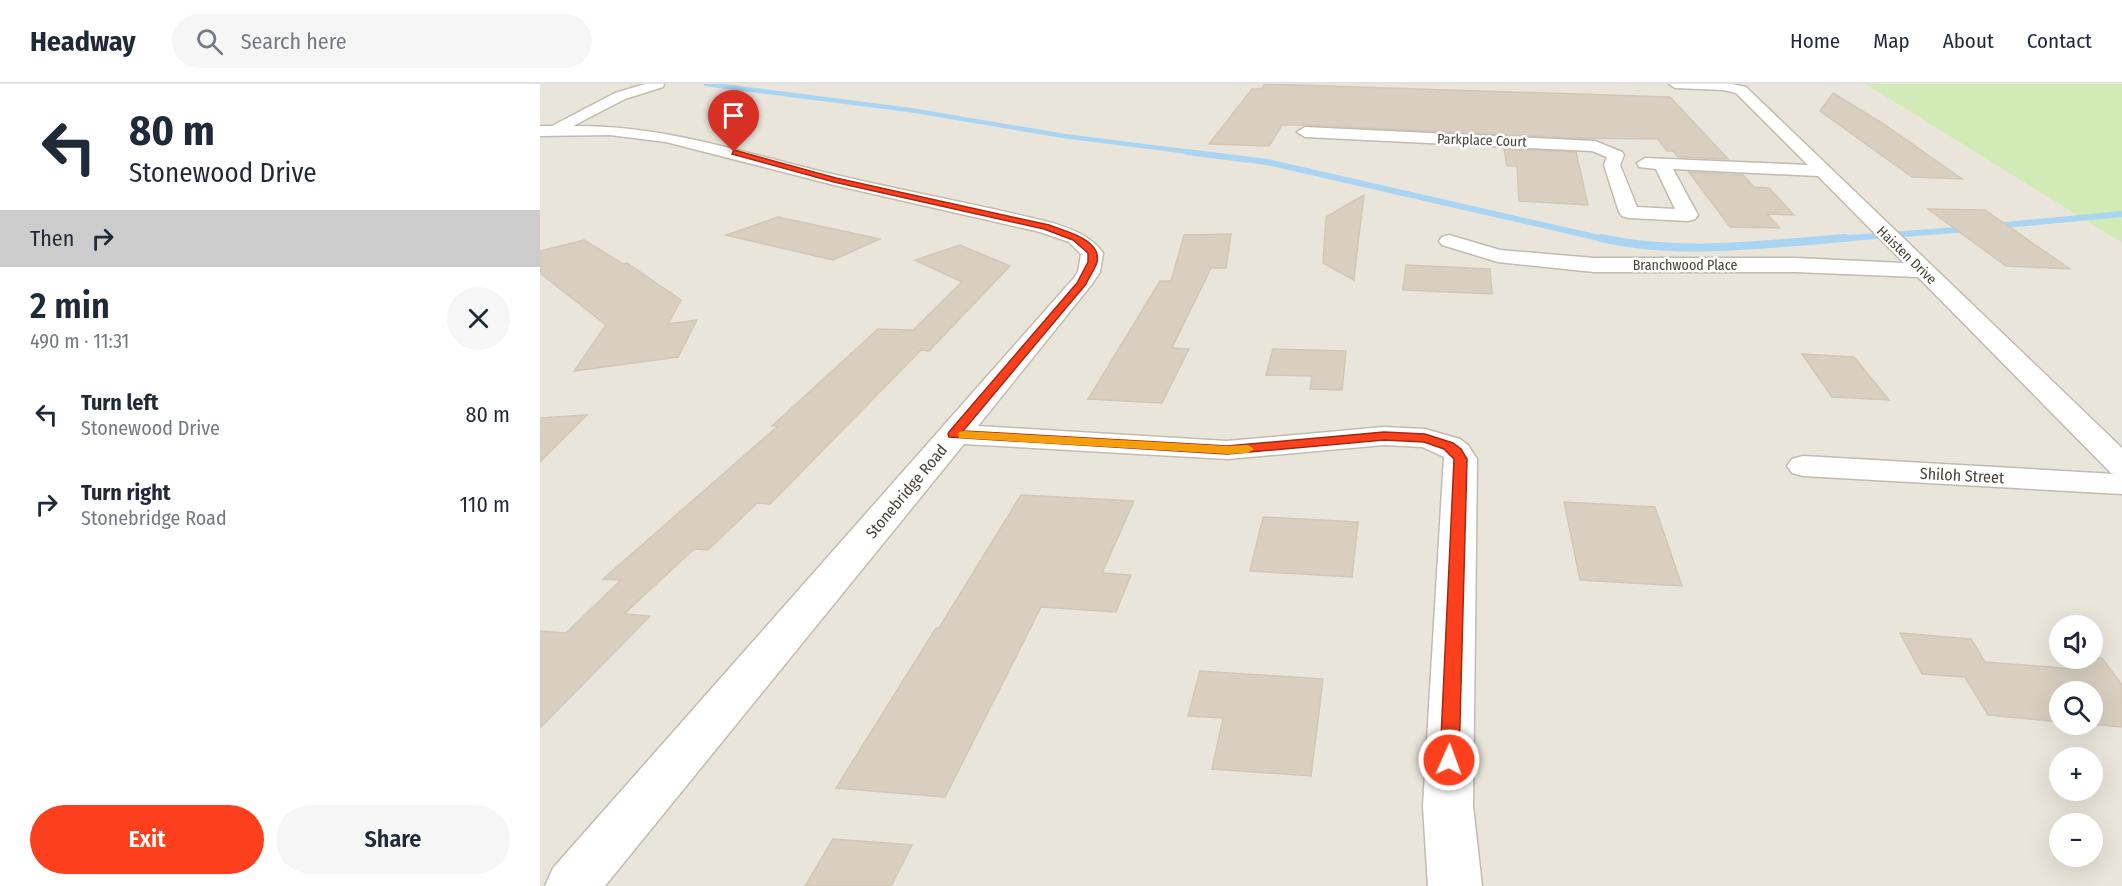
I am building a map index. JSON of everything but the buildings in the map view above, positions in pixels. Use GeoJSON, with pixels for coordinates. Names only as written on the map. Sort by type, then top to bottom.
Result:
{"type":"FeatureCollection","features":[{"type":"Feature","properties":{"kind":"street"},"geometry":{"type":"LineString","coordinates":[[547,131],[621,96],[657,84]]}},
{"type":"Feature","properties":{"kind":"street","name":"Haisten Drive"},"geometry":{"type":"LineString","coordinates":[[1675,84],[1739,89],[2122,466]]}},
{"type":"Feature","properties":{"kind":"street","name":"Parkplace Court"},"geometry":{"type":"LineString","coordinates":[[1316,116],[1305,132],[1588,145],[1613,152],[1616,155],[1613,161]]}},
{"type":"Feature","properties":{"kind":"street","name":"Stonebridge Road"},"geometry":{"type":"LineString","coordinates":[[547,131],[633,132],[696,143],[834,180],[1046,227],[1076,238],[1092,253],[1092,262],[1081,284],[572,886]]}},
{"type":"Feature","properties":{"kind":"street"},"geometry":{"type":"LineString","coordinates":[[1662,164],[1688,215],[1629,212],[1612,165],[1613,161],[1822,171]]}},
{"type":"Feature","properties":{"kind":"street","name":"Branchwood Place"},"geometry":{"type":"LineString","coordinates":[[1449,242],[1498,256],[1572,264],[1795,266],[1924,271]]}},
{"type":"Feature","properties":{"kind":"street"},"geometry":{"type":"LineString","coordinates":[[954,434],[1227,450],[1384,436],[1425,438],[1449,446],[1457,452],[1461,459],[1448,806],[1455,886]]}},
{"type":"Feature","properties":{"kind":"street","name":"Shiloh Street"},"geometry":{"type":"LineString","coordinates":[[1803,466],[2122,484]]}},
{"type":"Feature","properties":{"kind":"shaded area"},"geometry":{"type":"Polygon","coordinates":[[[540,84],[1865,84],[2122,243],[2122,886],[540,886],[540,84]]]}},
{"type":"Feature","properties":{"kind":"green space"},"geometry":{"type":"Polygon","coordinates":[[[1865,84],[2122,84],[2122,243],[1865,84]]]}},
{"type":"Feature","properties":{"kind":"waterway"},"geometry":{"type":"LineString","coordinates":[[706,84],[910,110],[1064,136],[1198,153]]}},
{"type":"Feature","properties":{"kind":"waterway"},"geometry":{"type":"LineString","coordinates":[[1187,152],[1267,162],[1608,240]]}},
{"type":"Feature","properties":{"kind":"waterway"},"geometry":{"type":"LineString","coordinates":[[1994,226],[2122,214]]}},
{"type":"Feature","properties":{"kind":"waterway"},"geometry":{"type":"LineString","coordinates":[[1825,240],[1969,229]]}},
{"type":"Feature","properties":{"kind":"waterway"},"geometry":{"type":"LineString","coordinates":[[1601,238],[1661,246],[1692,247],[1723,247],[1845,238]]}},
{"type":"Feature","properties":{"kind":"slow traffic"},"geometry":{"type":"LineString","coordinates":[[964,435],[1227,450],[1248,449]]}},
{"type":"Feature","properties":{"kind":"route"},"geometry":{"type":"LineString","coordinates":[[734,152],[834,180],[1046,227],[1076,238],[1086,245],[1092,253],[1092,262],[1081,284],[954,434],[1227,450],[1384,436],[1425,438],[1438,441],[1457,452],[1461,459],[1449,760]]}}]}
